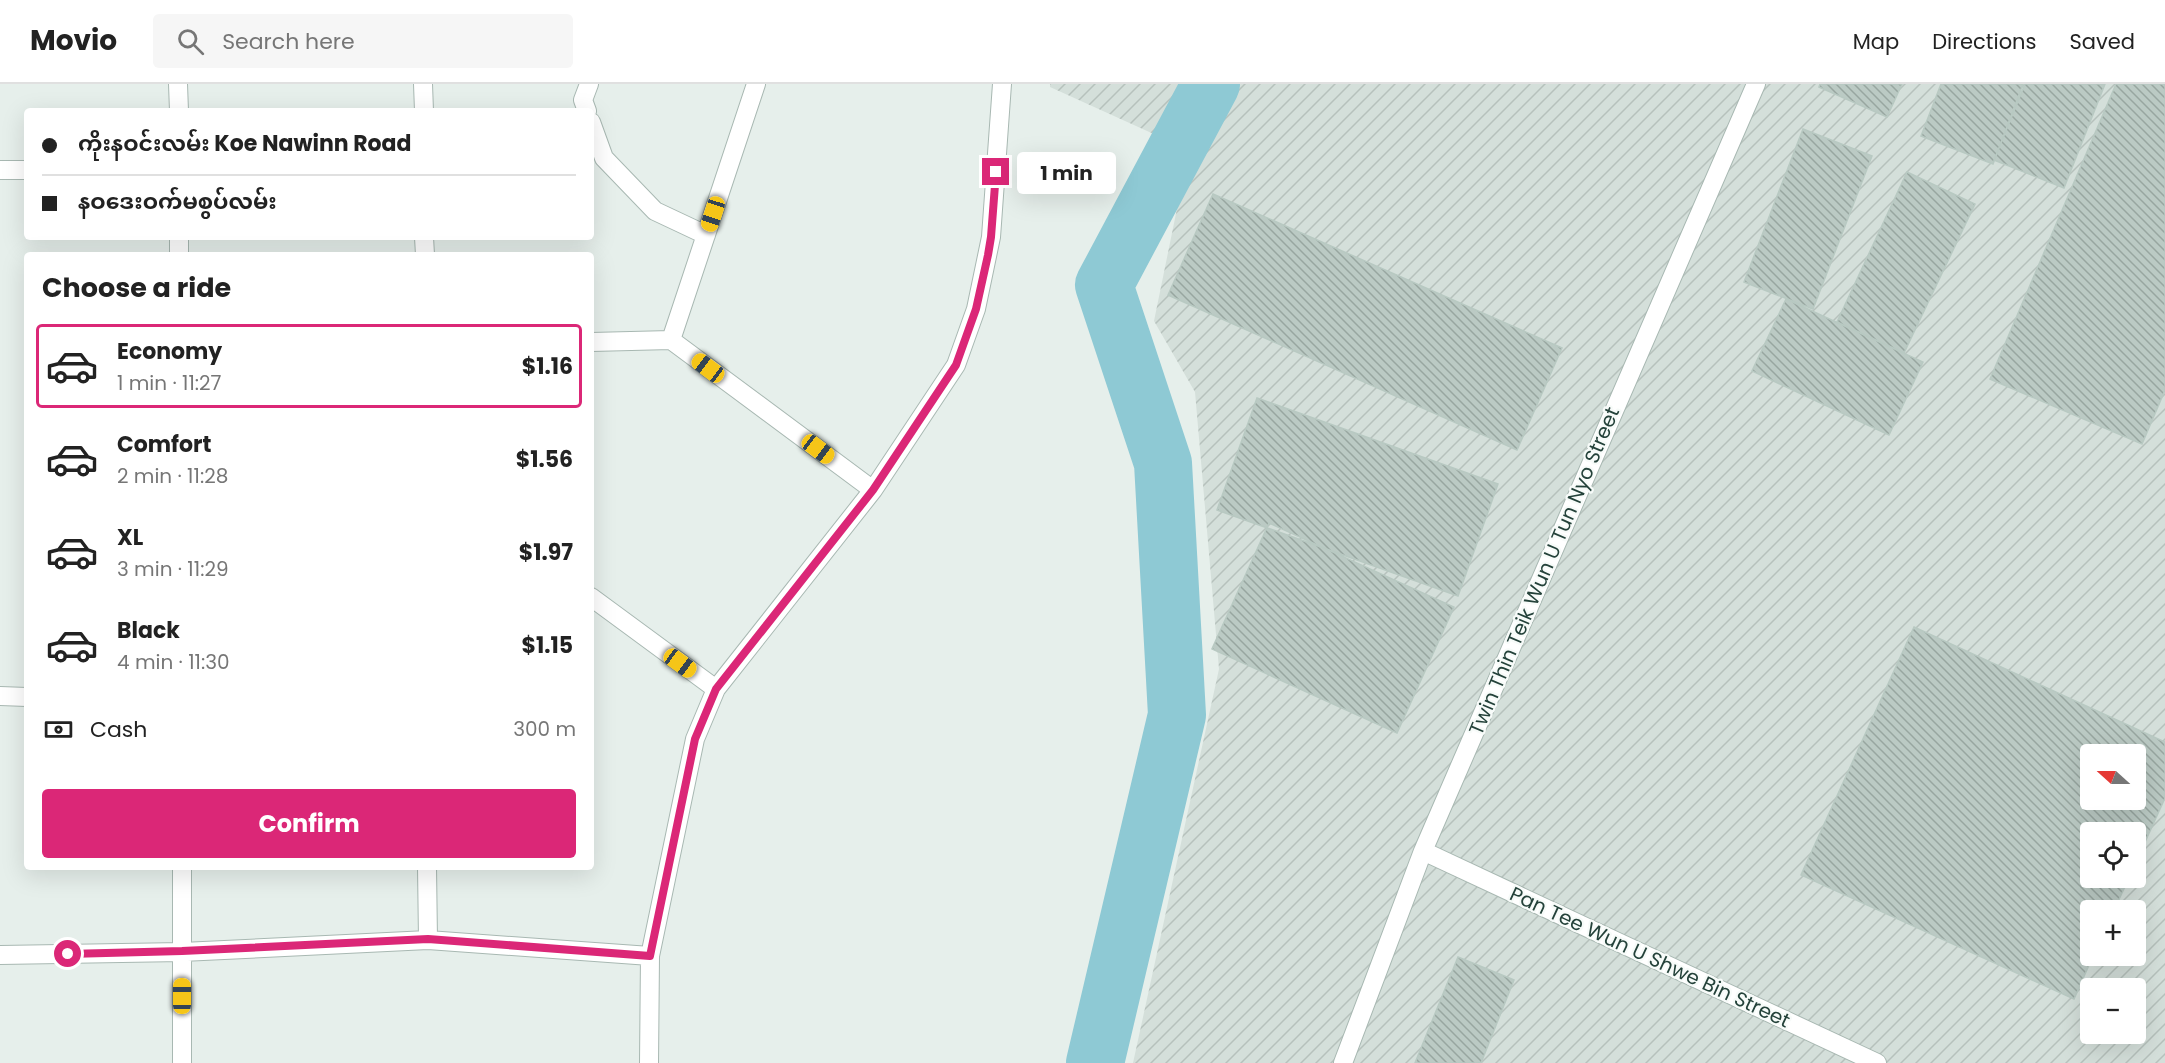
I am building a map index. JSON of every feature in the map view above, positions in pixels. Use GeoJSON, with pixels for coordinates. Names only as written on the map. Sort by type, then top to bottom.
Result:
{"type":"FeatureCollection","features":[{"type":"Feature","properties":{"kind":"street"},"geometry":{"type":"LineString","coordinates":[[178,84],[179,108]]}},
{"type":"Feature","properties":{"kind":"street"},"geometry":{"type":"LineString","coordinates":[[423,84],[424,108]]}},
{"type":"Feature","properties":{"kind":"street"},"geometry":{"type":"LineString","coordinates":[[586,108],[583,100],[589,84]]}},
{"type":"Feature","properties":{"kind":"street"},"geometry":{"type":"LineString","coordinates":[[671,340],[756,84]]}},
{"type":"Feature","properties":{"kind":"street"},"geometry":{"type":"LineString","coordinates":[[649,1063],[650,956],[695,739],[716,689],[873,490],[956,365],[976,309],[991,237],[1002,84]]}},
{"type":"Feature","properties":{"kind":"street","name":"Twin Thin Teik Wun U Tun Nyo Street"},"geometry":{"type":"LineString","coordinates":[[1343,1063],[1423,851],[1756,84]]}},
{"type":"Feature","properties":{"kind":"street"},"geometry":{"type":"LineString","coordinates":[[594,130],[604,158],[655,211],[706,235]]}},
{"type":"Feature","properties":{"kind":"street"},"geometry":{"type":"LineString","coordinates":[[0,170],[24,170]]}},
{"type":"Feature","properties":{"kind":"street"},"geometry":{"type":"LineString","coordinates":[[594,342],[671,340],[873,490]]}},
{"type":"Feature","properties":{"kind":"street"},"geometry":{"type":"LineString","coordinates":[[594,599],[716,689]]}},
{"type":"Feature","properties":{"kind":"street"},"geometry":{"type":"LineString","coordinates":[[0,696],[24,697]]}},
{"type":"Feature","properties":{"kind":"street","name":"Pan Tee Wun U Shwe Bin Street"},"geometry":{"type":"LineString","coordinates":[[1423,851],[1877,1063]]}},
{"type":"Feature","properties":{"kind":"street"},"geometry":{"type":"LineString","coordinates":[[182,870],[183,1063]]}},
{"type":"Feature","properties":{"kind":"street"},"geometry":{"type":"LineString","coordinates":[[427,870],[428,939]]}},
{"type":"Feature","properties":{"kind":"street"},"geometry":{"type":"LineString","coordinates":[[0,955],[182,951],[428,939],[650,956]]}},
{"type":"Feature","properties":{"kind":"shaded area"},"geometry":{"type":"Polygon","coordinates":[[[1050,84],[2165,84],[2165,1063],[1133,1063],[1219,669],[1195,392],[1154,321],[1189,150],[1050,87],[1050,84]]]}},
{"type":"Feature","properties":{"kind":"building"},"geometry":{"type":"Polygon","coordinates":[[[1820,84],[1902,84],[1887,117],[1819,87],[1820,84]]]}},
{"type":"Feature","properties":{"kind":"building"},"geometry":{"type":"Polygon","coordinates":[[[1941,84],[2023,84],[1993,164],[1921,136],[1941,84]]]}},
{"type":"Feature","properties":{"kind":"building"},"geometry":{"type":"Polygon","coordinates":[[[2025,84],[2105,84],[2064,188],[1994,160],[2025,84]]]}},
{"type":"Feature","properties":{"kind":"building"},"geometry":{"type":"Polygon","coordinates":[[[2116,84],[2165,84],[2165,390],[2142,444],[1990,379],[2116,84]]]}},
{"type":"Feature","properties":{"kind":"building"},"geometry":{"type":"Polygon","coordinates":[[[1803,129],[1872,156],[1813,309],[1744,282],[1803,129]]]}},
{"type":"Feature","properties":{"kind":"building"},"geometry":{"type":"Polygon","coordinates":[[[1907,172],[1975,204],[1904,353],[1837,322],[1907,172]]]}},
{"type":"Feature","properties":{"kind":"building"},"geometry":{"type":"Polygon","coordinates":[[[1213,194],[1562,348],[1517,450],[1168,295],[1213,194]]]}},
{"type":"Feature","properties":{"kind":"building"},"geometry":{"type":"Polygon","coordinates":[[[1786,299],[1923,362],[1889,435],[1752,371],[1786,299]]]}},
{"type":"Feature","properties":{"kind":"building"},"geometry":{"type":"Polygon","coordinates":[[[1257,398],[1498,484],[1458,596],[1217,510],[1257,398]]]}},
{"type":"Feature","properties":{"kind":"building"},"geometry":{"type":"Polygon","coordinates":[[[1269,523],[1454,607],[1397,733],[1212,649],[1269,523]]]}},
{"type":"Feature","properties":{"kind":"building"},"geometry":{"type":"Polygon","coordinates":[[[1914,627],[2165,742],[2165,798],[2146,840],[2146,822],[2080,822],[2080,888],[2124,888],[2119,900],[2080,900],[2080,966],[2089,966],[2083,978],[2080,978],[2080,985],[2074,999],[1801,875],[1914,627]]]}},
{"type":"Feature","properties":{"kind":"building"},"geometry":{"type":"Polygon","coordinates":[[[1458,957],[1514,980],[1481,1063],[1415,1063],[1458,957]]]}},
{"type":"Feature","properties":{"kind":"waterway"},"geometry":{"type":"LineString","coordinates":[[1095,1063],[1177,715],[1163,463],[1104,285],[1211,84]]}},
{"type":"Feature","properties":{"kind":"route"},"geometry":{"type":"LineString","coordinates":[[68,954],[428,939],[650,956],[695,739],[716,689],[873,490],[956,365],[976,309],[988,255],[996,172]]}}]}
